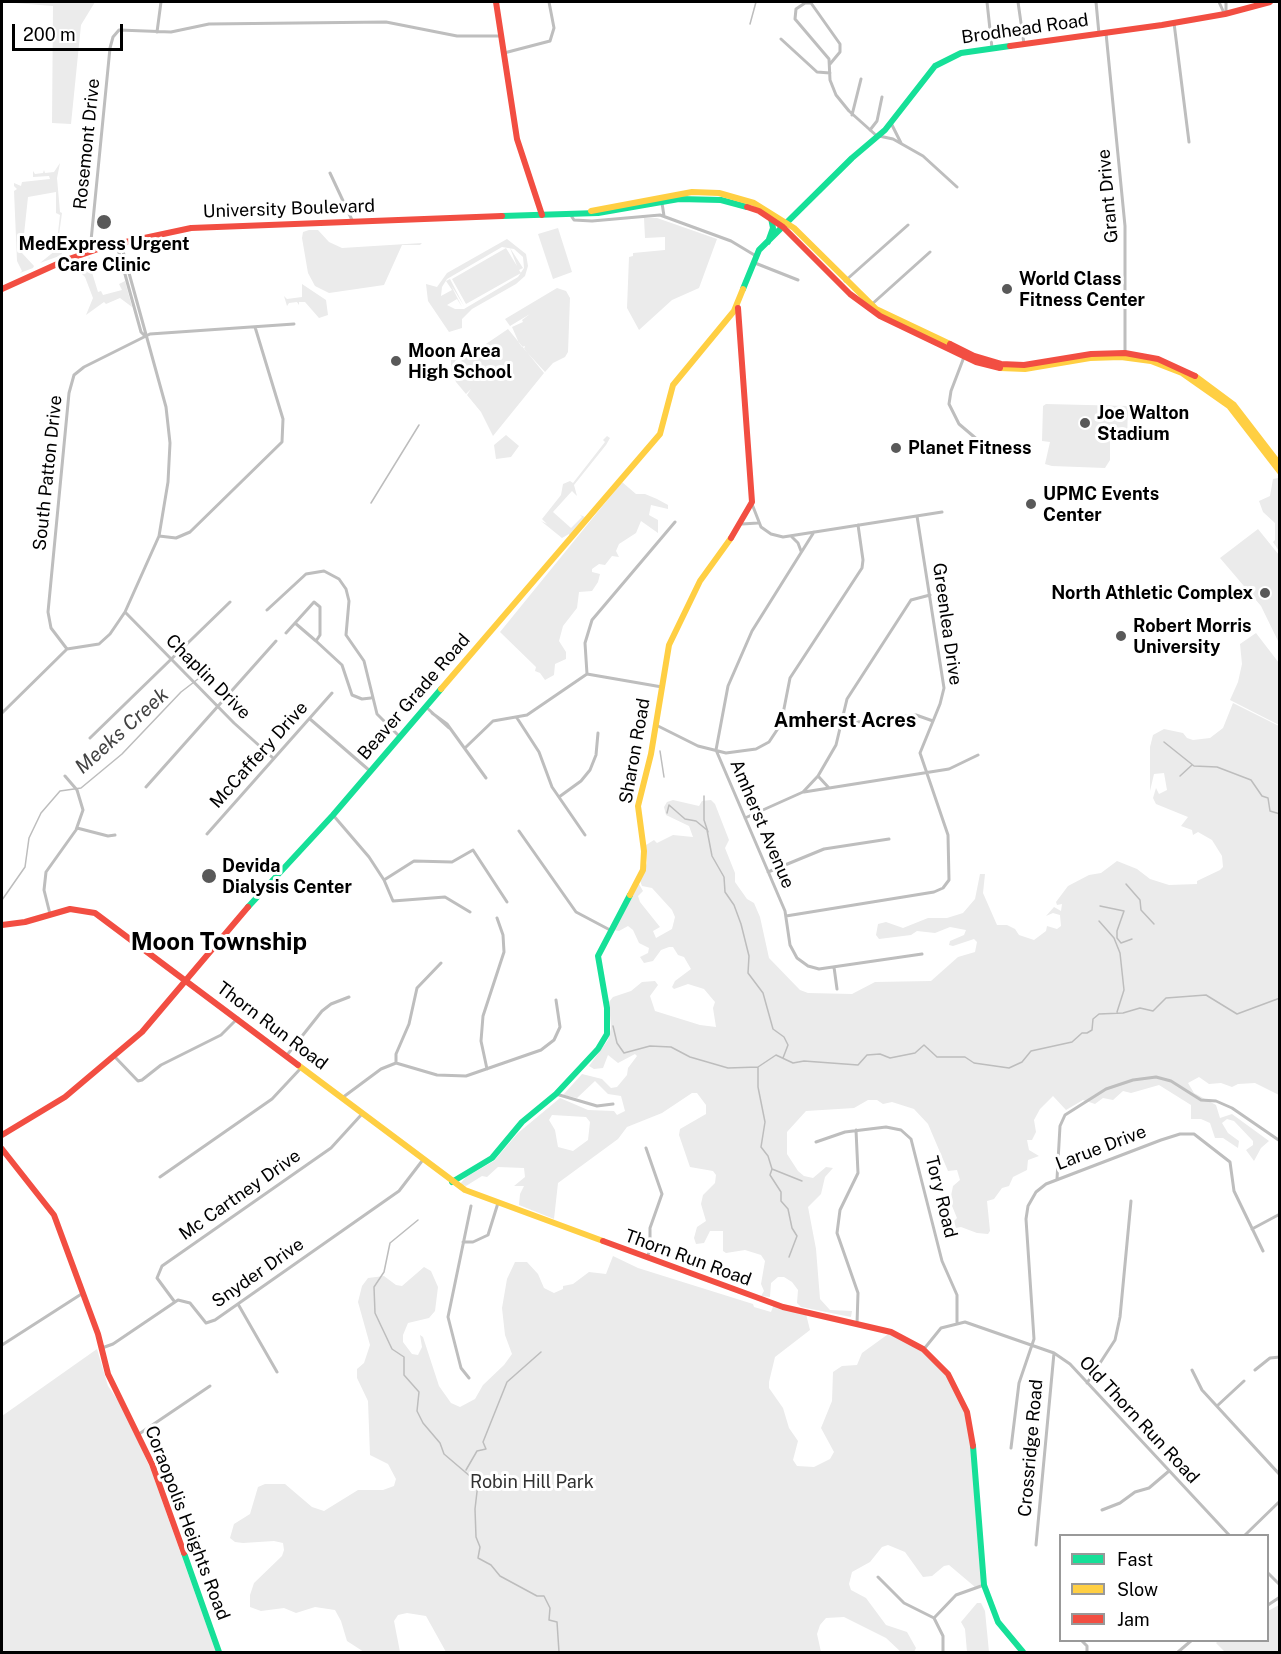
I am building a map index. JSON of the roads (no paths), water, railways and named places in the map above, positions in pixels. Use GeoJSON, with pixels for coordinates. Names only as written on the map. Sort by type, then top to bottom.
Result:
{"type":"FeatureCollection","features":[{"type":"Feature","properties":{"kind":"main road"},"geometry":{"type":"LineString","coordinates":[[496,2],[522,158],[542,215]]}},
{"type":"Feature","properties":{"kind":"main road","name":"Brodhead Road"},"geometry":{"type":"LineString","coordinates":[[785,225],[852,158],[891,123],[940,62],[956,54],[1174,23],[1225,14],[1270,2]]}},
{"type":"Feature","properties":{"kind":"main road","name":"University Boulevard"},"geometry":{"type":"LineString","coordinates":[[2,289],[90,251],[120,242],[213,226],[542,215],[588,212],[692,192],[728,195],[762,206],[845,281],[870,307],[928,336],[992,362],[1024,365],[1091,354],[1125,355],[1168,362],[1212,386],[1241,412],[1280,465]]}},
{"type":"Feature","properties":{"kind":"main road","name":"University Boulevard"},"geometry":{"type":"LineString","coordinates":[[661,199],[721,200],[750,208],[785,225],[870,307],[897,326],[964,357],[993,366],[1016,369],[1125,355],[1172,369],[1212,391],[1242,421],[1280,472]]}},
{"type":"Feature","properties":{"kind":"main road"},"geometry":{"type":"LineString","coordinates":[[768,242],[773,228],[771,218]]}},
{"type":"Feature","properties":{"kind":"main road","name":"Beaver Grade Road"},"geometry":{"type":"LineString","coordinates":[[2,1135],[65,1097],[150,1022],[183,979],[333,815],[426,707],[660,434],[673,385],[719,333],[738,305],[754,259],[785,225]]}},
{"type":"Feature","properties":{"kind":"main road","name":"Sharon Road"},"geometry":{"type":"LineString","coordinates":[[452,1182],[492,1158],[522,1122],[556,1094],[603,1043],[607,1034],[607,1008],[598,956],[643,870],[644,851],[638,806],[656,725],[669,645],[680,617],[700,581],[742,524],[752,502],[738,305]]}},
{"type":"Feature","properties":{"kind":"main road","name":"Thorn Run Road"},"geometry":{"type":"LineString","coordinates":[[2,925],[26,922],[77,908],[95,913],[302,1066],[452,1182],[498,1203],[647,1259],[783,1307],[891,1332],[923,1349],[948,1374],[967,1412],[972,1437],[984,1585],[998,1622],[1023,1653]]}},
{"type":"Feature","properties":{"kind":"main road","name":"Coraopolis Heights Road"},"geometry":{"type":"LineString","coordinates":[[2,1149],[52,1211],[102,1348],[108,1374],[152,1464],[219,1653]]}},
{"type":"Feature","properties":{"kind":"street"},"geometry":{"type":"LineString","coordinates":[[157,32],[160,2]]}},
{"type":"Feature","properties":{"kind":"street"},"geometry":{"type":"LineString","coordinates":[[504,53],[550,41],[554,32],[549,2]]}},
{"type":"Feature","properties":{"kind":"street"},"geometry":{"type":"LineString","coordinates":[[987,2],[992,48]]}},
{"type":"Feature","properties":{"kind":"street"},"geometry":{"type":"LineString","coordinates":[[1018,2],[1023,44]]}},
{"type":"Feature","properties":{"kind":"street","name":"Grant Drive"},"geometry":{"type":"LineString","coordinates":[[1096,2],[1103,34],[1125,226],[1125,355]]}},
{"type":"Feature","properties":{"kind":"street"},"geometry":{"type":"LineString","coordinates":[[1219,2],[1225,14],[1228,11],[1226,2]]}},
{"type":"Feature","properties":{"kind":"street"},"geometry":{"type":"LineString","coordinates":[[830,63],[840,52],[840,44],[811,3],[805,3],[795,11],[795,20],[830,63],[830,73],[836,95],[852,115],[878,136],[902,143],[934,164],[957,187]]}},
{"type":"Feature","properties":{"kind":"street","name":"Rosemont Drive"},"geometry":{"type":"LineString","coordinates":[[90,251],[111,40],[122,30],[157,32],[209,24],[386,22],[457,36],[501,36]]}},
{"type":"Feature","properties":{"kind":"street"},"geometry":{"type":"LineString","coordinates":[[1174,23],[1189,142]]}},
{"type":"Feature","properties":{"kind":"street"},"geometry":{"type":"LineString","coordinates":[[781,39],[817,72],[830,73]]}},
{"type":"Feature","properties":{"kind":"street"},"geometry":{"type":"LineString","coordinates":[[852,115],[861,79]]}},
{"type":"Feature","properties":{"kind":"street"},"geometry":{"type":"LineString","coordinates":[[870,130],[878,118],[882,98]]}},
{"type":"Feature","properties":{"kind":"street"},"geometry":{"type":"LineString","coordinates":[[891,123],[902,143]]}},
{"type":"Feature","properties":{"kind":"street"},"geometry":{"type":"LineString","coordinates":[[330,173],[352,221]]}},
{"type":"Feature","properties":{"kind":"street"},"geometry":{"type":"LineString","coordinates":[[661,199],[664,216]]}},
{"type":"Feature","properties":{"kind":"street"},"geometry":{"type":"LineString","coordinates":[[570,213],[574,220],[592,221],[617,221],[648,214],[664,216],[731,241],[754,259],[798,280]]}},
{"type":"Feature","properties":{"kind":"street"},"geometry":{"type":"LineString","coordinates":[[845,281],[908,225]]}},
{"type":"Feature","properties":{"kind":"street"},"geometry":{"type":"LineString","coordinates":[[2,713],[67,649],[99,644],[110,634],[125,612],[159,536],[170,468],[170,434],[164,399],[145,336],[141,332],[118,249],[120,242]]}},
{"type":"Feature","properties":{"kind":"street"},"geometry":{"type":"LineString","coordinates":[[870,307],[930,252]]}},
{"type":"Feature","properties":{"kind":"street"},"geometry":{"type":"LineString","coordinates":[[145,336],[294,324]]}},
{"type":"Feature","properties":{"kind":"street"},"geometry":{"type":"LineString","coordinates":[[159,536],[173,538],[190,532],[282,442],[284,423],[255,327]]}},
{"type":"Feature","properties":{"kind":"street","name":"South Patton Drive"},"geometry":{"type":"LineString","coordinates":[[67,649],[51,628],[48,612],[70,384],[74,375],[84,367],[145,336]]}},
{"type":"Feature","properties":{"kind":"street"},"geometry":{"type":"LineString","coordinates":[[964,357],[951,391],[949,404],[959,424],[979,441]]}},
{"type":"Feature","properties":{"kind":"street"},"geometry":{"type":"LineString","coordinates":[[752,502],[758,523],[771,534],[791,536],[942,512]]}},
{"type":"Feature","properties":{"kind":"street","name":"Greenlea Drive"},"geometry":{"type":"LineString","coordinates":[[786,916],[934,892],[945,886],[951,873],[949,838],[921,750],[944,688],[917,516]]}},
{"type":"Feature","properties":{"kind":"street"},"geometry":{"type":"LineString","coordinates":[[587,674],[585,639],[592,620],[675,522]]}},
{"type":"Feature","properties":{"kind":"street"},"geometry":{"type":"LineString","coordinates":[[742,524],[758,523]]}},
{"type":"Feature","properties":{"kind":"street"},"geometry":{"type":"LineString","coordinates":[[656,725],[698,746],[729,753],[756,749],[770,742],[777,732],[790,678],[861,567],[863,560],[858,525]]}},
{"type":"Feature","properties":{"kind":"street","name":"Amherst Avenue"},"geometry":{"type":"LineString","coordinates":[[814,532],[754,626],[730,679],[716,750],[786,916],[790,945],[797,958],[816,969],[922,954]]}},
{"type":"Feature","properties":{"kind":"street"},"geometry":{"type":"LineString","coordinates":[[791,536],[798,543],[801,552]]}},
{"type":"Feature","properties":{"kind":"street"},"geometry":{"type":"LineString","coordinates":[[267,610],[306,574],[322,571],[336,576],[345,587],[349,601],[346,633],[364,661],[371,698],[380,718],[400,737]]}},
{"type":"Feature","properties":{"kind":"street"},"geometry":{"type":"LineString","coordinates":[[803,792],[818,776],[834,750],[846,701],[909,602],[916,597],[930,595]]}},
{"type":"Feature","properties":{"kind":"street"},"geometry":{"type":"LineString","coordinates":[[90,738],[230,602]]}},
{"type":"Feature","properties":{"kind":"street"},"geometry":{"type":"LineString","coordinates":[[285,633],[314,602],[320,607],[320,635],[316,641]]}},
{"type":"Feature","properties":{"kind":"street","name":"Chaplin Drive"},"geometry":{"type":"LineString","coordinates":[[125,612],[273,758]]}},
{"type":"Feature","properties":{"kind":"street"},"geometry":{"type":"LineString","coordinates":[[295,623],[342,665],[352,695],[362,699],[371,698]]}},
{"type":"Feature","properties":{"kind":"street"},"geometry":{"type":"LineString","coordinates":[[146,787],[276,641]]}},
{"type":"Feature","properties":{"kind":"street"},"geometry":{"type":"LineString","coordinates":[[466,747],[493,721],[517,718],[532,712],[587,674],[662,687]]}},
{"type":"Feature","properties":{"kind":"street","name":"McCaffery Drive"},"geometry":{"type":"LineString","coordinates":[[207,834],[332,693]]}},
{"type":"Feature","properties":{"kind":"street"},"geometry":{"type":"LineString","coordinates":[[426,707],[451,729],[486,778]]}},
{"type":"Feature","properties":{"kind":"street"},"geometry":{"type":"LineString","coordinates":[[841,724],[916,715],[933,721]]}},
{"type":"Feature","properties":{"kind":"street"},"geometry":{"type":"LineString","coordinates":[[310,718],[370,771]]}},
{"type":"Feature","properties":{"kind":"street"},"geometry":{"type":"LineString","coordinates":[[517,718],[537,748],[546,777],[585,835]]}},
{"type":"Feature","properties":{"kind":"street"},"geometry":{"type":"LineString","coordinates":[[559,797],[581,781],[590,770],[596,755],[598,733]]}},
{"type":"Feature","properties":{"kind":"street"},"geometry":{"type":"LineString","coordinates":[[745,818],[803,792],[949,769],[978,755]]}},
{"type":"Feature","properties":{"kind":"street"},"geometry":{"type":"LineString","coordinates":[[50,914],[44,895],[46,872],[77,828],[82,814],[82,802],[75,786],[66,776]]}},
{"type":"Feature","properties":{"kind":"street"},"geometry":{"type":"LineString","coordinates":[[818,776],[829,788]]}},
{"type":"Feature","properties":{"kind":"street"},"geometry":{"type":"LineString","coordinates":[[333,815],[369,857],[384,880],[393,901],[445,897],[470,912]]}},
{"type":"Feature","properties":{"kind":"street"},"geometry":{"type":"LineString","coordinates":[[77,828],[108,836],[115,835]]}},
{"type":"Feature","properties":{"kind":"street"},"geometry":{"type":"LineString","coordinates":[[519,831],[576,912],[610,930]]}},
{"type":"Feature","properties":{"kind":"street"},"geometry":{"type":"LineString","coordinates":[[768,872],[824,849],[889,839]]}},
{"type":"Feature","properties":{"kind":"street"},"geometry":{"type":"LineString","coordinates":[[384,880],[414,861],[452,862],[473,850],[507,902]]}},
{"type":"Feature","properties":{"kind":"street"},"geometry":{"type":"LineString","coordinates":[[487,1070],[481,1041],[483,1016],[504,952],[503,935],[497,918]]}},
{"type":"Feature","properties":{"kind":"street"},"geometry":{"type":"LineString","coordinates":[[396,1063],[396,1054],[409,1024],[417,988],[441,963]]}},
{"type":"Feature","properties":{"kind":"street"},"geometry":{"type":"LineString","coordinates":[[834,968],[837,989]]}},
{"type":"Feature","properties":{"kind":"street"},"geometry":{"type":"LineString","coordinates":[[287,1055],[322,1011],[335,1002],[349,997]]}},
{"type":"Feature","properties":{"kind":"street"},"geometry":{"type":"LineString","coordinates":[[342,1098],[377,1071],[396,1063],[451,1077],[466,1076],[538,1051],[551,1043],[560,1027],[556,1000]]}},
{"type":"Feature","properties":{"kind":"street"},"geometry":{"type":"LineString","coordinates":[[114,1056],[138,1081],[142,1080],[161,1065],[221,1035],[238,1018]]}},
{"type":"Feature","properties":{"kind":"street"},"geometry":{"type":"LineString","coordinates":[[160,1177],[272,1099],[302,1066]]}},
{"type":"Feature","properties":{"kind":"street"},"geometry":{"type":"LineString","coordinates":[[1057,1179],[1060,1126],[1065,1115],[1106,1089],[1133,1080],[1156,1077],[1171,1081],[1201,1100],[1216,1101],[1232,1108],[1280,1141]]}},
{"type":"Feature","properties":{"kind":"street"},"geometry":{"type":"LineString","coordinates":[[556,1094],[597,1106],[613,1104]]}},
{"type":"Feature","properties":{"kind":"street","name":"Mc Cartney Drive"},"geometry":{"type":"LineString","coordinates":[[174,1302],[157,1278],[162,1266],[332,1148],[362,1114]]}},
{"type":"Feature","properties":{"kind":"street","name":"Tory Road"},"geometry":{"type":"LineString","coordinates":[[816,1142],[856,1130],[894,1128],[906,1135],[914,1145],[942,1262],[957,1295],[957,1323]]}},
{"type":"Feature","properties":{"kind":"street"},"geometry":{"type":"LineString","coordinates":[[856,1130],[858,1173],[839,1215],[837,1233],[858,1293],[857,1324]]}},
{"type":"Feature","properties":{"kind":"street","name":"Larue Drive"},"geometry":{"type":"LineString","coordinates":[[1011,1448],[1018,1390],[1034,1339],[1026,1218],[1028,1206],[1036,1192],[1057,1179],[1169,1137],[1190,1134],[1229,1160],[1234,1191],[1263,1251]]}},
{"type":"Feature","properties":{"kind":"street"},"geometry":{"type":"LineString","coordinates":[[646,1148],[662,1191],[650,1228],[650,1249],[647,1259]]}},
{"type":"Feature","properties":{"kind":"street","name":"Snyder Drive"},"geometry":{"type":"LineString","coordinates":[[174,1302],[187,1302],[206,1323],[238,1304],[399,1191],[422,1161]]}},
{"type":"Feature","properties":{"kind":"street"},"geometry":{"type":"LineString","coordinates":[[1087,1383],[1115,1340],[1120,1317],[1131,1201]]}},
{"type":"Feature","properties":{"kind":"street"},"geometry":{"type":"LineString","coordinates":[[463,1242],[473,1242],[488,1235],[498,1203]]}},
{"type":"Feature","properties":{"kind":"street"},"geometry":{"type":"LineString","coordinates":[[468,1378],[461,1368],[448,1317],[471,1206]]}},
{"type":"Feature","properties":{"kind":"street"},"geometry":{"type":"LineString","coordinates":[[1252,1229],[1280,1214]]}},
{"type":"Feature","properties":{"kind":"street"},"geometry":{"type":"LineString","coordinates":[[2,1345],[83,1293]]}},
{"type":"Feature","properties":{"kind":"street"},"geometry":{"type":"LineString","coordinates":[[102,1348],[118,1342],[174,1302]]}},
{"type":"Feature","properties":{"kind":"street"},"geometry":{"type":"LineString","coordinates":[[238,1304],[277,1372]]}},
{"type":"Feature","properties":{"kind":"street"},"geometry":{"type":"LineString","coordinates":[[923,1349],[941,1328],[957,1323]]}},
{"type":"Feature","properties":{"kind":"street","name":"Old Thorn Run Road"},"geometry":{"type":"LineString","coordinates":[[957,1323],[973,1324],[1054,1353],[1070,1364],[1228,1534]]}},
{"type":"Feature","properties":{"kind":"street","name":"Crossridge Road"},"geometry":{"type":"LineString","coordinates":[[1036,1545],[1054,1353]]}},
{"type":"Feature","properties":{"kind":"street"},"geometry":{"type":"LineString","coordinates":[[1255,1370],[1270,1358],[1280,1357]]}},
{"type":"Feature","properties":{"kind":"street"},"geometry":{"type":"LineString","coordinates":[[1192,1370],[1202,1390],[1280,1475]]}},
{"type":"Feature","properties":{"kind":"street"},"geometry":{"type":"LineString","coordinates":[[1217,1406],[1244,1381]]}},
{"type":"Feature","properties":{"kind":"street"},"geometry":{"type":"LineString","coordinates":[[139,1434],[210,1386]]}},
{"type":"Feature","properties":{"kind":"street"},"geometry":{"type":"LineString","coordinates":[[1102,1510],[1120,1503],[1135,1492],[1149,1488],[1168,1471]]}},
{"type":"Feature","properties":{"kind":"street"},"geometry":{"type":"LineString","coordinates":[[1246,1534],[1280,1501]]}},
{"type":"Feature","properties":{"kind":"street"},"geometry":{"type":"LineString","coordinates":[[878,1577],[904,1603],[934,1618],[943,1636],[943,1653]]}},
{"type":"Feature","properties":{"kind":"street"},"geometry":{"type":"LineString","coordinates":[[934,1618],[956,1595],[984,1585]]}},
{"type":"Feature","properties":{"kind":"street"},"geometry":{"type":"LineString","coordinates":[[1178,1653],[1191,1642]]}},
{"type":"Feature","properties":{"kind":"waterway"},"geometry":{"type":"LineString","coordinates":[[750,24],[756,2]]}},
{"type":"Feature","properties":{"kind":"waterway","name":"Meeks Creek"},"geometry":{"type":"LineString","coordinates":[[371,503],[419,425]]}},
{"type":"Feature","properties":{"kind":"waterway","name":"Meeks Creek"},"geometry":{"type":"LineString","coordinates":[[2,900],[25,867],[29,838],[41,813],[60,791],[81,788],[122,754],[181,692],[211,669]]}},
{"type":"Feature","properties":{"kind":"waterway"},"geometry":{"type":"LineString","coordinates":[[1164,742],[1194,766],[1217,767],[1251,780],[1262,796],[1268,798],[1270,811],[1280,814]]}},
{"type":"Feature","properties":{"kind":"waterway"},"geometry":{"type":"LineString","coordinates":[[660,751],[664,777]]}},
{"type":"Feature","properties":{"kind":"waterway"},"geometry":{"type":"LineString","coordinates":[[1180,776],[1192,765]]}},
{"type":"Feature","properties":{"kind":"waterway"},"geometry":{"type":"LineString","coordinates":[[704,796],[704,820],[708,832]]}},
{"type":"Feature","properties":{"kind":"waterway"},"geometry":{"type":"LineString","coordinates":[[667,813],[669,805],[685,819],[696,821],[707,830],[712,856],[724,877],[725,892],[734,905],[741,924],[749,956],[748,973],[763,993],[773,1029],[784,1037],[788,1045],[783,1058]]}},
{"type":"Feature","properties":{"kind":"waterway"},"geometry":{"type":"LineString","coordinates":[[1126,884],[1140,900],[1141,910],[1154,924]]}},
{"type":"Feature","properties":{"kind":"waterway"},"geometry":{"type":"LineString","coordinates":[[1100,906],[1124,911],[1117,938],[1121,943],[1132,939]]}},
{"type":"Feature","properties":{"kind":"waterway"},"geometry":{"type":"LineString","coordinates":[[1099,921],[1114,938],[1120,953],[1124,990],[1117,1012]]}},
{"type":"Feature","properties":{"kind":"waterway"},"geometry":{"type":"LineString","coordinates":[[613,1026],[617,1043],[624,1053],[650,1046],[671,1047],[690,1057],[728,1068],[758,1067],[776,1055],[793,1063],[804,1061],[858,1065],[867,1055],[880,1054],[890,1058],[915,1053],[924,1045],[937,1057],[965,1057],[974,1063],[1009,1068],[1022,1062],[1031,1051],[1072,1042],[1082,1033],[1092,1030],[1093,1019],[1099,1014],[1123,1013],[1140,1008],[1153,1011],[1166,998],[1206,995],[1237,1014],[1280,998]]}},
{"type":"Feature","properties":{"kind":"waterway"},"geometry":{"type":"LineString","coordinates":[[758,1067],[758,1087],[765,1122],[761,1147],[768,1156],[772,1169],[802,1181]]}},
{"type":"Feature","properties":{"kind":"waterway"},"geometry":{"type":"LineString","coordinates":[[772,1169],[770,1175],[781,1192],[781,1201],[788,1209],[792,1228],[797,1236],[789,1257]]}},
{"type":"Feature","properties":{"kind":"waterway"},"geometry":{"type":"LineString","coordinates":[[418,1220],[390,1243],[384,1272],[374,1287],[375,1313],[392,1349],[404,1357],[404,1375],[419,1392],[417,1411],[423,1423],[440,1443],[444,1454],[478,1483],[475,1509],[476,1537],[480,1547],[478,1558],[491,1565],[500,1576],[537,1596],[544,1596],[550,1608],[549,1620],[557,1622],[559,1652]]}},
{"type":"Feature","properties":{"kind":"waterway"},"geometry":{"type":"LineString","coordinates":[[466,1470],[477,1451],[486,1449],[483,1442],[507,1382],[541,1352]]}},
{"type":"Feature","properties":{"kind":"waterway"},"geometry":{"type":"LineString","coordinates":[[2,1396],[2,1420]]}},
{"type":"Feature","properties":{"kind":"place","name":"MedExpress Urgent Care Clinic"},"geometry":{"type":"Point","coordinates":[104,222]}},
{"type":"Feature","properties":{"kind":"place","name":"World Class Fitness Center"},"geometry":{"type":"Point","coordinates":[1007,289]}},
{"type":"Feature","properties":{"kind":"place","name":"Moon Area High School"},"geometry":{"type":"Point","coordinates":[396,361]}},
{"type":"Feature","properties":{"kind":"place","name":"Joe Walton Stadium"},"geometry":{"type":"Point","coordinates":[1085,423]}},
{"type":"Feature","properties":{"kind":"place","name":"Planet Fitness"},"geometry":{"type":"Point","coordinates":[896,448]}},
{"type":"Feature","properties":{"kind":"place","name":"UPMC Events Center"},"geometry":{"type":"Point","coordinates":[1031,504]}},
{"type":"Feature","properties":{"kind":"place","name":"North Athletic Complex"},"geometry":{"type":"Point","coordinates":[1265,593]}},
{"type":"Feature","properties":{"kind":"place","name":"Robert Morris University"},"geometry":{"type":"Point","coordinates":[1121,636]}},
{"type":"Feature","properties":{"kind":"place","name":"Devida Dialysis Center"},"geometry":{"type":"Point","coordinates":[209,876]}},
{"type":"Feature","properties":{"kind":"district","name":"Amherst Acres"},"geometry":{"type":"Point","coordinates":[845,721]}},
{"type":"Feature","properties":{"kind":"district","name":"Moon Township"},"geometry":{"type":"Point","coordinates":[219,943]}},
{"type":"Feature","properties":{"kind":"park label","name":"Robin Hill Park"},"geometry":{"type":"Point","coordinates":[532,1482]}}]}
